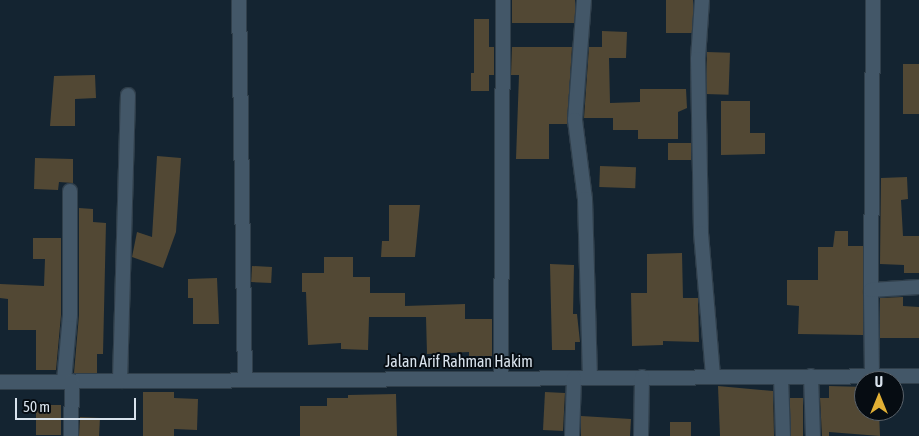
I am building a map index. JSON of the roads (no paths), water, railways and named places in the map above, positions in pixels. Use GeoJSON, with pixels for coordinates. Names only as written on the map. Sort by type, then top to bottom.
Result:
{"type":"FeatureCollection","features":[{"type":"Feature","properties":{"kind":"street"},"geometry":{"type":"LineString","coordinates":[[239,0],[245,380]]}},
{"type":"Feature","properties":{"kind":"street"},"geometry":{"type":"LineString","coordinates":[[501,378],[503,0]]}},
{"type":"Feature","properties":{"kind":"street"},"geometry":{"type":"LineString","coordinates":[[584,0],[575,120],[585,199],[590,378]]}},
{"type":"Feature","properties":{"kind":"street"},"geometry":{"type":"LineString","coordinates":[[702,0],[698,59],[701,233],[713,377]]}},
{"type":"Feature","properties":{"kind":"street"},"geometry":{"type":"LineString","coordinates":[[872,371],[873,0]]}},
{"type":"Feature","properties":{"kind":"street"},"geometry":{"type":"LineString","coordinates":[[120,381],[128,95]]}},
{"type":"Feature","properties":{"kind":"street"},"geometry":{"type":"LineString","coordinates":[[70,191],[68,381],[71,436]]}},
{"type":"Feature","properties":{"kind":"street"},"geometry":{"type":"LineString","coordinates":[[871,290],[919,287]]}},
{"type":"Feature","properties":{"kind":"street"},"geometry":{"type":"LineString","coordinates":[[781,376],[783,436]]}},
{"type":"Feature","properties":{"kind":"street"},"geometry":{"type":"LineString","coordinates":[[811,376],[813,436]]}},
{"type":"Feature","properties":{"kind":"street","name":"Jalan Arif Rahman Hakim"},"geometry":{"type":"LineString","coordinates":[[0,382],[854,376]]}},
{"type":"Feature","properties":{"kind":"street","name":"Jalan Arif Rahman Hakim"},"geometry":{"type":"LineString","coordinates":[[904,376],[919,376]]}},
{"type":"Feature","properties":{"kind":"street"},"geometry":{"type":"LineString","coordinates":[[642,377],[642,436]]}},
{"type":"Feature","properties":{"kind":"street"},"geometry":{"type":"LineString","coordinates":[[572,436],[574,378]]}}]}
